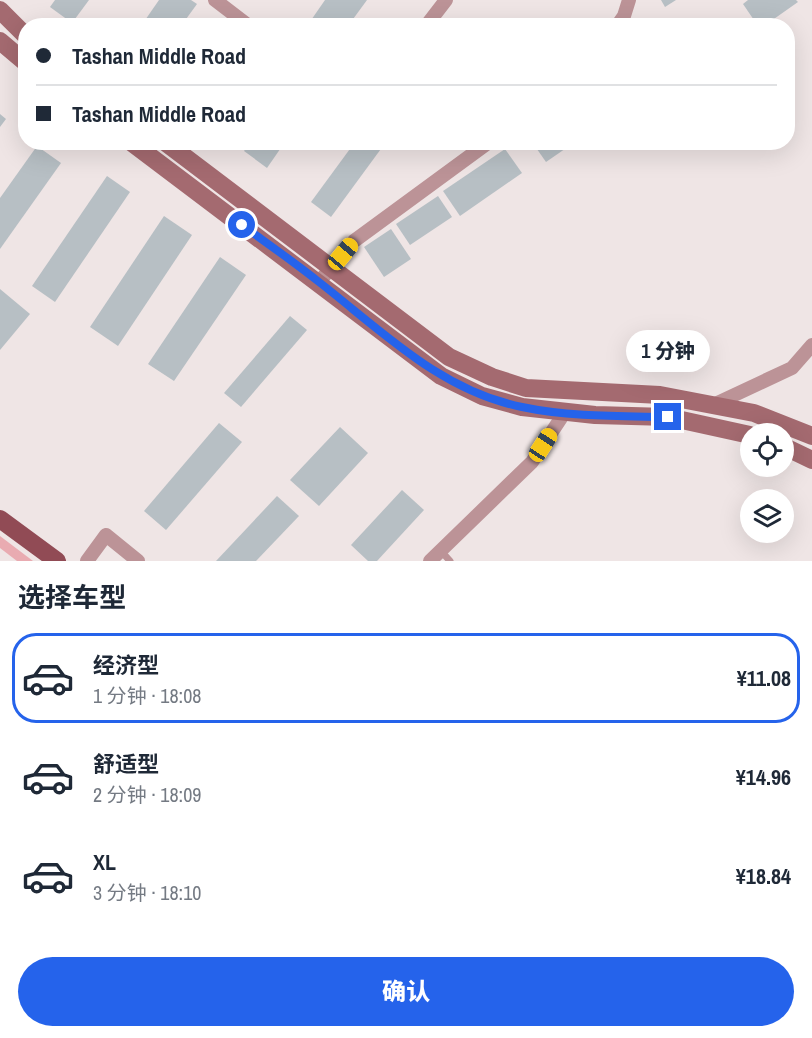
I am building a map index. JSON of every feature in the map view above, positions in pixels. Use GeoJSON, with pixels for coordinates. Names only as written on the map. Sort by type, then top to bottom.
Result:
{"type":"FeatureCollection","features":[{"type":"Feature","properties":{"kind":"main road"},"geometry":{"type":"LineString","coordinates":[[0,10],[18,28]]}},
{"type":"Feature","properties":{"kind":"main road"},"geometry":{"type":"LineString","coordinates":[[0,41],[18,56]]}},
{"type":"Feature","properties":{"kind":"main road"},"geometry":{"type":"LineString","coordinates":[[142,150],[319,282],[395,344],[441,376],[482,396],[522,407],[565,412],[668,417],[740,433]]}},
{"type":"Feature","properties":{"kind":"main road"},"geometry":{"type":"LineString","coordinates":[[176,150],[449,357],[492,377],[526,388],[660,395],[754,413],[812,436]]}},
{"type":"Feature","properties":{"kind":"main road"},"geometry":{"type":"LineString","coordinates":[[794,451],[812,460]]}},
{"type":"Feature","properties":{"kind":"main road"},"geometry":{"type":"LineString","coordinates":[[0,519],[57,561]]}},
{"type":"Feature","properties":{"kind":"street"},"geometry":{"type":"LineString","coordinates":[[215,0],[239,18]]}},
{"type":"Feature","properties":{"kind":"street"},"geometry":{"type":"LineString","coordinates":[[432,18],[446,0]]}},
{"type":"Feature","properties":{"kind":"street"},"geometry":{"type":"LineString","coordinates":[[623,18],[629,0]]}},
{"type":"Feature","properties":{"kind":"street"},"geometry":{"type":"LineString","coordinates":[[319,282],[354,241],[478,150]]}},
{"type":"Feature","properties":{"kind":"street"},"geometry":{"type":"LineString","coordinates":[[712,405],[792,368],[812,345]]}},
{"type":"Feature","properties":{"kind":"street"},"geometry":{"type":"LineString","coordinates":[[430,561],[445,556],[532,462],[565,412]]}},
{"type":"Feature","properties":{"kind":"street"},"geometry":{"type":"LineString","coordinates":[[87,561],[106,535],[138,561]]}},
{"type":"Feature","properties":{"kind":"shaded area"},"geometry":{"type":"Polygon","coordinates":[[[0,536],[33,561],[17,561],[0,548],[0,536]]]}},
{"type":"Feature","properties":{"kind":"building"},"geometry":{"type":"Polygon","coordinates":[[[55,0],[89,0],[76,18],[65,18],[50,7],[55,0]]]}},
{"type":"Feature","properties":{"kind":"building"},"geometry":{"type":"Polygon","coordinates":[[[159,0],[191,0],[197,4],[187,18],[147,18],[159,0]]]}},
{"type":"Feature","properties":{"kind":"building"},"geometry":{"type":"Polygon","coordinates":[[[325,0],[367,0],[354,18],[313,18],[325,0]]]}},
{"type":"Feature","properties":{"kind":"building"},"geometry":{"type":"Polygon","coordinates":[[[661,0],[676,0],[665,7],[661,0]]]}},
{"type":"Feature","properties":{"kind":"building"},"geometry":{"type":"Polygon","coordinates":[[[748,0],[796,0],[798,2],[775,18],[753,18],[743,4],[748,0]]]}},
{"type":"Feature","properties":{"kind":"building"},"geometry":{"type":"Polygon","coordinates":[[[0,114],[6,119],[0,127],[0,114]]]}},
{"type":"Feature","properties":{"kind":"building"},"geometry":{"type":"Polygon","coordinates":[[[34,150],[43,150],[61,163],[0,249],[0,198],[34,150]]]}},
{"type":"Feature","properties":{"kind":"building"},"geometry":{"type":"Polygon","coordinates":[[[245,150],[279,150],[267,168],[245,150]]]}},
{"type":"Feature","properties":{"kind":"building"},"geometry":{"type":"Polygon","coordinates":[[[349,150],[380,150],[331,217],[311,202],[349,150]]]}},
{"type":"Feature","properties":{"kind":"building"},"geometry":{"type":"Polygon","coordinates":[[[504,150],[522,173],[460,216],[443,191],[504,150]]]}},
{"type":"Feature","properties":{"kind":"building"},"geometry":{"type":"Polygon","coordinates":[[[538,150],[563,150],[546,162],[538,150]]]}},
{"type":"Feature","properties":{"kind":"building"},"geometry":{"type":"Polygon","coordinates":[[[107,176],[130,192],[55,302],[32,286],[107,176]]]}},
{"type":"Feature","properties":{"kind":"building"},"geometry":{"type":"Polygon","coordinates":[[[438,196],[452,217],[410,245],[396,224],[438,196]]]}},
{"type":"Feature","properties":{"kind":"building"},"geometry":{"type":"Polygon","coordinates":[[[164,216],[192,235],[118,346],[90,327],[164,216]]]}},
{"type":"Feature","properties":{"kind":"building"},"geometry":{"type":"Polygon","coordinates":[[[391,229],[411,259],[384,277],[364,247],[391,229]]]}},
{"type":"Feature","properties":{"kind":"building"},"geometry":{"type":"Polygon","coordinates":[[[220,257],[246,275],[174,381],[148,364],[220,257]]]}},
{"type":"Feature","properties":{"kind":"building"},"geometry":{"type":"Polygon","coordinates":[[[0,289],[30,314],[0,350],[0,289]]]}},
{"type":"Feature","properties":{"kind":"building"},"geometry":{"type":"Polygon","coordinates":[[[290,316],[307,330],[241,407],[224,393],[290,316]]]}},
{"type":"Feature","properties":{"kind":"building"},"geometry":{"type":"Polygon","coordinates":[[[219,423],[242,442],[166,530],[144,511],[219,423]]]}},
{"type":"Feature","properties":{"kind":"building"},"geometry":{"type":"Polygon","coordinates":[[[340,427],[368,453],[319,506],[290,480],[340,427]]]}},
{"type":"Feature","properties":{"kind":"building"},"geometry":{"type":"Polygon","coordinates":[[[402,490],[424,510],[377,561],[368,561],[351,545],[402,490]]]}},
{"type":"Feature","properties":{"kind":"building"},"geometry":{"type":"Polygon","coordinates":[[[277,496],[299,516],[256,561],[216,561],[277,496]]]}},
{"type":"Feature","properties":{"kind":"route"},"geometry":{"type":"LineString","coordinates":[[242,225],[319,282],[395,344],[441,376],[482,396],[522,407],[595,415],[668,417]]}}]}
